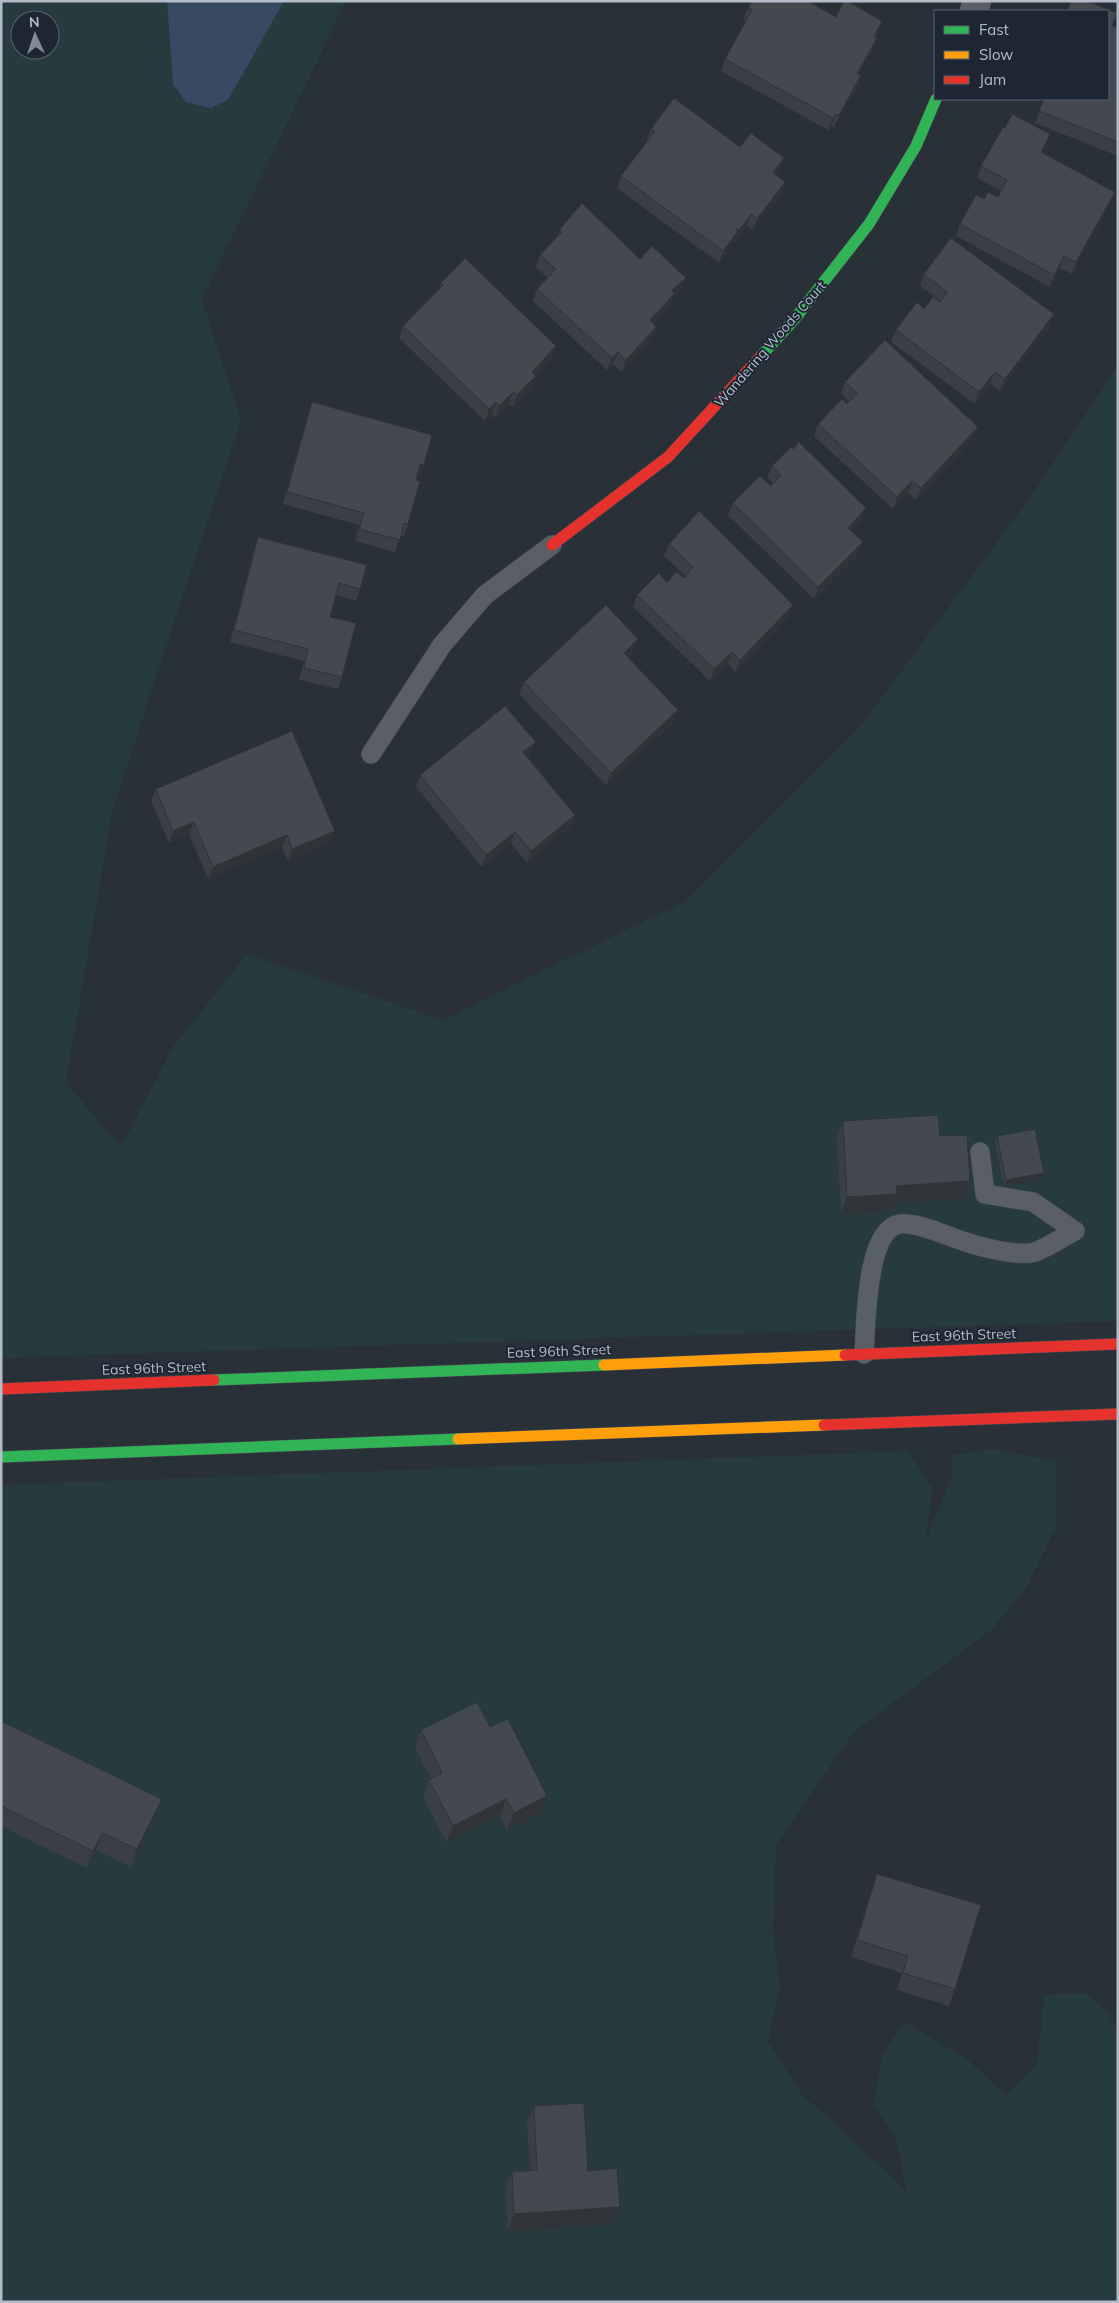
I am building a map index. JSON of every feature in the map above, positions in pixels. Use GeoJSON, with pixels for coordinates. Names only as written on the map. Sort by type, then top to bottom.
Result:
{"type":"FeatureCollection","features":[{"type":"Feature","properties":{"kind":"main road","name":"Wandering Woods Court"},"geometry":{"type":"LineString","coordinates":[[552,545],[668,457],[793,321],[869,224],[916,146],[936,100]]}},
{"type":"Feature","properties":{"kind":"main road","name":"East 96th Street"},"geometry":{"type":"LineString","coordinates":[[1,1389],[1118,1344]]}},
{"type":"Feature","properties":{"kind":"main road"},"geometry":{"type":"LineString","coordinates":[[1,1457],[1118,1414]]}},
{"type":"Feature","properties":{"kind":"lane"},"geometry":{"type":"LineString","coordinates":[[371,754],[448,638],[485,595],[552,545]]}},
{"type":"Feature","properties":{"kind":"lane"},"geometry":{"type":"LineString","coordinates":[[864,1354],[871,1269],[883,1237],[894,1227],[900,1224],[911,1225],[981,1247],[1032,1253],[1075,1231],[1033,1202],[985,1194],[980,1152]]}},
{"type":"Feature","properties":{"kind":"green space"},"geometry":{"type":"Polygon","coordinates":[[[1,1],[346,1],[202,299],[241,420],[112,812],[66,1083],[121,1147],[173,1047],[247,954],[442,1020],[686,901],[862,724],[1032,495],[1118,365],[1118,1321],[1,1358],[1,1]]]}},
{"type":"Feature","properties":{"kind":"green space"},"geometry":{"type":"Polygon","coordinates":[[[996,1449],[1056,1462],[1057,1525],[1025,1590],[991,1630],[854,1732],[776,1845],[773,1931],[780,1986],[768,2041],[803,2096],[833,2121],[907,2192],[897,2142],[874,2105],[882,2056],[903,2021],[967,2059],[1006,2096],[1037,2064],[1044,1995],[1085,1993],[1108,2012],[1118,2035],[1118,2302],[1,2302],[1,1485],[908,1451],[933,1488],[926,1539],[952,1476],[951,1455],[996,1449]]]}},
{"type":"Feature","properties":{"kind":"water"},"geometry":{"type":"Polygon","coordinates":[[[167,1],[284,1],[228,100],[211,108],[186,102],[173,84],[167,1]]]}},
{"type":"Feature","properties":{"kind":"building"},"geometry":{"type":"Polygon","coordinates":[[[752,1],[808,1],[836,17],[844,1],[847,1],[882,21],[874,36],[877,38],[857,74],[861,75],[839,115],[836,114],[833,118],[725,59],[752,10],[748,8],[752,1]]]}},
{"type":"Feature","properties":{"kind":"building"},"geometry":{"type":"Polygon","coordinates":[[[1071,1],[1087,1],[1117,13],[1112,26],[1118,28],[1118,142],[1039,111],[1044,100],[1109,100],[1109,10],[1067,10],[1071,1]]]}},
{"type":"Feature","properties":{"kind":"building"},"geometry":{"type":"Polygon","coordinates":[[[674,98],[740,147],[751,133],[784,158],[773,173],[785,182],[757,219],[751,214],[740,229],[736,230],[738,231],[723,251],[621,176],[655,131],[651,129],[674,98]]]}},
{"type":"Feature","properties":{"kind":"building"},"geometry":{"type":"Polygon","coordinates":[[[1012,114],[1050,134],[1041,152],[1115,192],[1076,262],[1064,256],[1054,275],[960,224],[976,195],[984,199],[988,192],[998,197],[1007,180],[981,166],[1012,114]]]}},
{"type":"Feature","properties":{"kind":"building"},"geometry":{"type":"Polygon","coordinates":[[[582,203],[640,259],[652,246],[686,278],[672,290],[674,294],[650,320],[656,327],[626,360],[618,352],[612,358],[537,289],[556,269],[540,255],[562,232],[560,229],[582,203]]]}},
{"type":"Feature","properties":{"kind":"building"},"geometry":{"type":"Polygon","coordinates":[[[951,238],[1054,314],[1005,379],[995,372],[979,392],[896,330],[917,302],[924,309],[933,297],[940,302],[947,292],[924,274],[951,238]]]}},
{"type":"Feature","properties":{"kind":"building"},"geometry":{"type":"Polygon","coordinates":[[[465,258],[556,346],[532,372],[536,376],[517,395],[513,392],[499,406],[496,402],[489,409],[403,326],[443,285],[441,283],[465,258]]]}},
{"type":"Feature","properties":{"kind":"building"},"geometry":{"type":"Polygon","coordinates":[[[885,340],[978,427],[921,488],[912,481],[897,497],[818,424],[842,399],[847,404],[857,393],[845,382],[885,340]]]}},
{"type":"Feature","properties":{"kind":"building"},"geometry":{"type":"Polygon","coordinates":[[[312,402],[432,435],[424,465],[420,464],[416,480],[420,481],[408,524],[404,523],[400,540],[359,529],[364,513],[287,492],[312,402]]]}},
{"type":"Feature","properties":{"kind":"building"},"geometry":{"type":"Polygon","coordinates":[[[799,442],[866,508],[848,528],[863,542],[818,587],[733,503],[760,476],[771,486],[781,475],[772,466],[791,447],[793,449],[799,442]]]}},
{"type":"Feature","properties":{"kind":"building"},"geometry":{"type":"Polygon","coordinates":[[[699,511],[793,605],[740,660],[732,652],[714,669],[637,595],[659,573],[667,583],[676,572],[684,578],[693,567],[669,544],[699,511]]]}},
{"type":"Feature","properties":{"kind":"building"},"geometry":{"type":"Polygon","coordinates":[[[258,537],[367,565],[360,589],[339,583],[330,617],[356,623],[342,677],[304,668],[308,649],[234,630],[258,537]]]}},
{"type":"Feature","properties":{"kind":"building"},"geometry":{"type":"Polygon","coordinates":[[[606,605],[638,639],[624,653],[678,710],[611,773],[524,682],[606,605]]]}},
{"type":"Feature","properties":{"kind":"building"},"geometry":{"type":"Polygon","coordinates":[[[505,706],[536,742],[523,752],[575,815],[531,851],[515,832],[486,855],[420,775],[505,706]]]}},
{"type":"Feature","properties":{"kind":"building"},"geometry":{"type":"Polygon","coordinates":[[[292,731],[335,831],[292,849],[287,835],[213,867],[194,822],[173,831],[156,789],[292,731]]]}},
{"type":"Feature","properties":{"kind":"building"},"geometry":{"type":"Polygon","coordinates":[[[938,1115],[940,1136],[967,1135],[970,1181],[896,1186],[897,1194],[847,1197],[843,1121],[938,1115]]]}},
{"type":"Feature","properties":{"kind":"building"},"geometry":{"type":"Polygon","coordinates":[[[1035,1129],[1044,1173],[1006,1180],[997,1136],[1035,1129]]]}},
{"type":"Feature","properties":{"kind":"building"},"geometry":{"type":"Polygon","coordinates":[[[477,1702],[490,1727],[508,1719],[547,1796],[514,1813],[506,1799],[453,1826],[429,1780],[442,1773],[421,1730],[477,1702]]]}},
{"type":"Feature","properties":{"kind":"building"},"geometry":{"type":"Polygon","coordinates":[[[1,1721],[162,1799],[137,1849],[102,1833],[93,1851],[1,1806],[1,1721]]]}},
{"type":"Feature","properties":{"kind":"building"},"geometry":{"type":"Polygon","coordinates":[[[877,1874],[981,1905],[955,1989],[903,1973],[908,1956],[857,1940],[877,1874]]]}},
{"type":"Feature","properties":{"kind":"building"},"geometry":{"type":"Polygon","coordinates":[[[584,2103],[588,2171],[617,2168],[620,2207],[514,2214],[512,2172],[537,2170],[534,2106],[584,2103]]]}},
{"type":"Feature","properties":{"kind":"traffic: fast"},"geometry":{"type":"LineString","coordinates":[[761,356],[793,321],[869,224],[916,146],[936,100]]}},
{"type":"Feature","properties":{"kind":"traffic: fast"},"geometry":{"type":"LineString","coordinates":[[214,1380],[604,1365]]}},
{"type":"Feature","properties":{"kind":"traffic: fast"},"geometry":{"type":"LineString","coordinates":[[1,1457],[458,1439]]}},
{"type":"Feature","properties":{"kind":"traffic: slow"},"geometry":{"type":"LineString","coordinates":[[604,1365],[845,1355]]}},
{"type":"Feature","properties":{"kind":"traffic: slow"},"geometry":{"type":"LineString","coordinates":[[458,1439],[824,1425]]}},
{"type":"Feature","properties":{"kind":"traffic: jam"},"geometry":{"type":"LineString","coordinates":[[552,545],[668,457],[761,356]]}},
{"type":"Feature","properties":{"kind":"traffic: jam"},"geometry":{"type":"LineString","coordinates":[[845,1355],[1118,1344]]}},
{"type":"Feature","properties":{"kind":"traffic: jam"},"geometry":{"type":"LineString","coordinates":[[1,1389],[214,1380]]}},
{"type":"Feature","properties":{"kind":"traffic: jam"},"geometry":{"type":"LineString","coordinates":[[824,1425],[1118,1414]]}}]}
